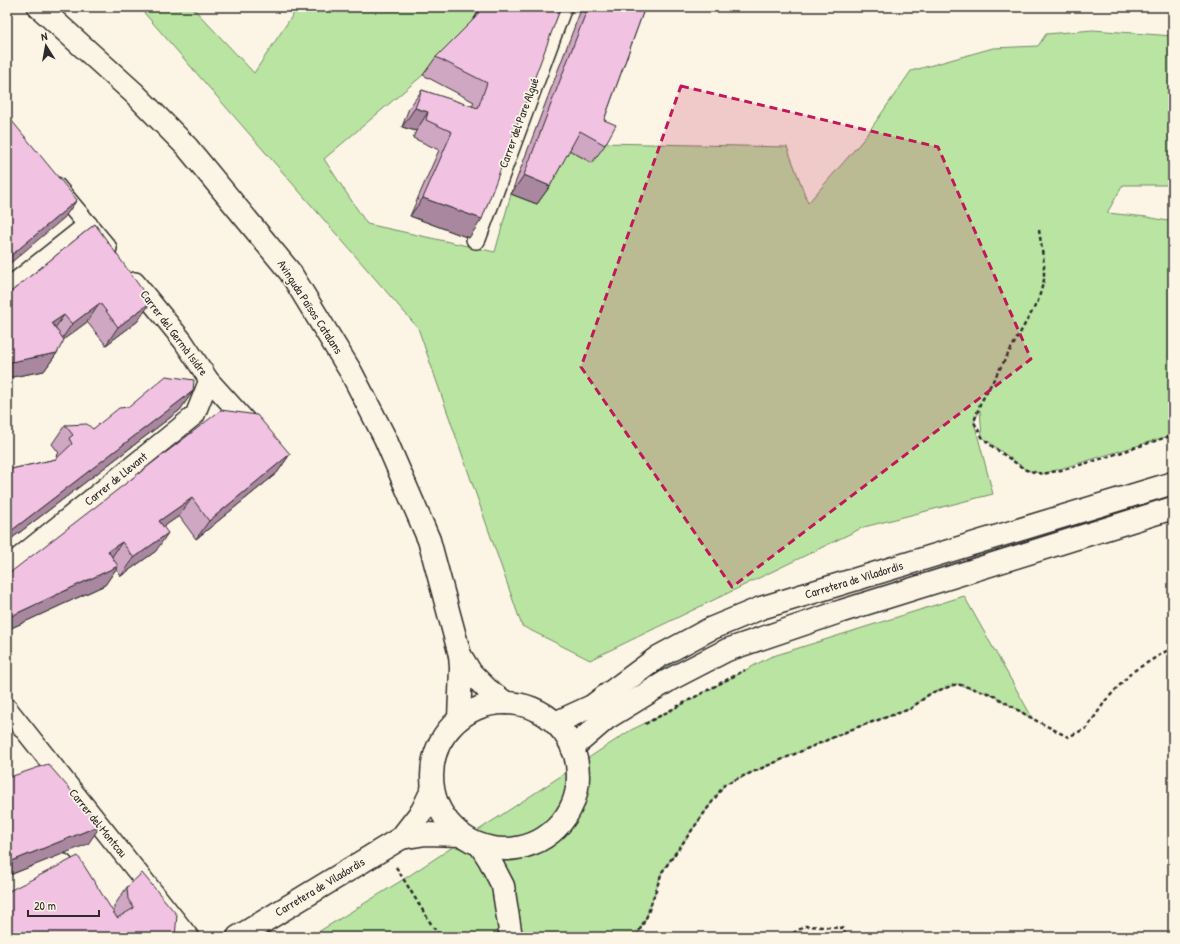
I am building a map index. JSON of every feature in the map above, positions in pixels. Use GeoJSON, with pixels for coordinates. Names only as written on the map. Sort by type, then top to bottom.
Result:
{"type":"FeatureCollection","features":[{"type":"Feature","properties":{"kind":"street","name":"Avinguda Països Catalans"},"geometry":{"type":"LineString","coordinates":[[39,7],[134,93],[187,147],[290,272],[351,372],[385,438],[429,540],[460,655],[462,668],[459,719]]}},
{"type":"Feature","properties":{"kind":"street","name":"Carrer del Pare Algué"},"geometry":{"type":"LineString","coordinates":[[476,239],[562,7]]}},
{"type":"Feature","properties":{"kind":"street","name":"Carrer del Germà Isidre"},"geometry":{"type":"LineString","coordinates":[[48,176],[183,341],[209,380],[267,444]]}},
{"type":"Feature","properties":{"kind":"street"},"geometry":{"type":"LineString","coordinates":[[7,289],[88,225]]}},
{"type":"Feature","properties":{"kind":"street","name":"Carrer de Llevant"},"geometry":{"type":"LineString","coordinates":[[7,567],[195,415],[209,380]]}},
{"type":"Feature","properties":{"kind":"street","name":"Carretera de Viladordis"},"geometry":{"type":"LineString","coordinates":[[555,723],[592,706],[658,657],[710,629],[761,608],[1173,482]]}},
{"type":"Feature","properties":{"kind":"street"},"geometry":{"type":"LineString","coordinates":[[572,748],[607,718],[669,680],[727,650],[842,611],[1173,508]]}},
{"type":"Feature","properties":{"kind":"street","name":"Avinguda Països Catalans"},"geometry":{"type":"LineString","coordinates":[[460,655],[471,674],[487,689],[506,703]]}},
{"type":"Feature","properties":{"kind":"street"},"geometry":{"type":"LineString","coordinates":[[506,703],[523,705],[532,708],[555,723],[565,734],[572,748],[577,766],[577,785],[575,794],[568,812],[557,827],[549,834],[532,844],[506,849],[489,848],[480,845],[461,835],[450,826],[436,803],[432,790],[432,770],[436,751],[445,733],[459,719],[476,709],[506,703]]}},
{"type":"Feature","properties":{"kind":"street","name":"Carrer del Montcau"},"geometry":{"type":"LineString","coordinates":[[7,708],[189,937]]}},
{"type":"Feature","properties":{"kind":"street","name":"Carretera de Viladordis"},"geometry":{"type":"LineString","coordinates":[[238,937],[392,843],[422,811],[432,790]]}},
{"type":"Feature","properties":{"kind":"street","name":"Carretera de Viladordis"},"geometry":{"type":"LineString","coordinates":[[392,843],[426,834],[461,835]]}},
{"type":"Feature","properties":{"kind":"street"},"geometry":{"type":"LineString","coordinates":[[480,845],[503,886],[511,937]]}},
{"type":"Feature","properties":{"kind":"street"},"geometry":{"type":"LineString","coordinates":[[503,886],[512,861],[524,846]]}},
{"type":"Feature","properties":{"kind":"street"},"geometry":{"type":"LineString","coordinates":[[7,887],[63,864],[88,893]]}},
{"type":"Feature","properties":{"kind":"path"},"geometry":{"type":"LineString","coordinates":[[1039,230],[1044,264],[1044,280],[1038,301],[980,404],[974,422],[982,437],[994,448],[1026,470],[1043,474],[1089,462],[1173,435]]}},
{"type":"Feature","properties":{"kind":"path"},"geometry":{"type":"LineString","coordinates":[[636,937],[647,916],[662,872],[725,784],[855,728],[910,709],[931,693],[958,684],[991,694],[1033,719],[1068,737],[1086,728],[1106,700],[1132,672],[1173,647]]}},
{"type":"Feature","properties":{"kind":"path"},"geometry":{"type":"LineString","coordinates":[[645,724],[751,667]]}},
{"type":"Feature","properties":{"kind":"path"},"geometry":{"type":"LineString","coordinates":[[392,843],[433,927],[441,937]]}},
{"type":"Feature","properties":{"kind":"path"},"geometry":{"type":"LineString","coordinates":[[787,937],[805,926],[843,928],[846,937]]}},
{"type":"Feature","properties":{"kind":"highlighted area"},"geometry":{"type":"Polygon","coordinates":[[[681,86],[938,147],[1031,359],[732,587],[581,367],[681,86]]]}},
{"type":"Feature","properties":{"kind":"green space"},"geometry":{"type":"Polygon","coordinates":[[[139,7],[192,7],[254,73],[298,7],[481,7],[462,37],[423,75],[324,159],[367,224],[495,252],[511,194],[537,204],[567,149],[592,163],[603,143],[787,147],[808,203],[863,140],[911,71],[993,48],[1038,46],[1046,34],[1093,30],[1173,36],[1173,185],[1123,185],[1107,213],[1147,217],[1173,222],[1173,435],[1043,474],[1026,470],[982,437],[980,410],[974,422],[993,494],[864,527],[590,660],[522,626],[418,328],[139,7]]]}},
{"type":"Feature","properties":{"kind":"green space"},"geometry":{"type":"Polygon","coordinates":[[[964,596],[1033,719],[991,694],[957,684],[931,693],[910,709],[855,728],[725,784],[662,872],[647,916],[636,937],[310,937],[404,879],[631,730],[770,657],[964,596]]]}},
{"type":"Feature","properties":{"kind":"building"},"geometry":{"type":"Polygon","coordinates":[[[482,7],[561,7],[482,219],[423,198],[452,132],[426,120],[428,112],[415,108],[422,90],[478,108],[487,83],[436,57],[475,18],[482,7]]]}},
{"type":"Feature","properties":{"kind":"building"},"geometry":{"type":"Polygon","coordinates":[[[588,7],[645,7],[604,120],[616,125],[605,145],[580,131],[550,186],[524,175],[588,7]]]}},
{"type":"Feature","properties":{"kind":"building"},"geometry":{"type":"Polygon","coordinates":[[[7,115],[77,200],[7,259],[7,115]]]}},
{"type":"Feature","properties":{"kind":"building"},"geometry":{"type":"Polygon","coordinates":[[[95,224],[151,302],[118,327],[100,303],[72,324],[64,315],[52,323],[64,340],[57,353],[7,364],[7,295],[95,224]]]}},
{"type":"Feature","properties":{"kind":"building"},"geometry":{"type":"Polygon","coordinates":[[[166,376],[194,380],[193,391],[7,534],[7,470],[56,459],[72,444],[69,438],[73,435],[65,425],[87,424],[93,429],[119,408],[129,407],[166,376]]]}},
{"type":"Feature","properties":{"kind":"building"},"geometry":{"type":"Polygon","coordinates":[[[221,410],[257,415],[290,454],[209,521],[192,498],[159,521],[168,533],[134,558],[122,542],[108,551],[118,566],[7,618],[7,575],[221,410]]]}},
{"type":"Feature","properties":{"kind":"building"},"geometry":{"type":"Polygon","coordinates":[[[48,764],[101,825],[7,863],[7,778],[48,764]]]}},
{"type":"Feature","properties":{"kind":"building"},"geometry":{"type":"Polygon","coordinates":[[[78,856],[117,918],[134,908],[128,899],[127,887],[142,873],[177,915],[175,937],[13,937],[7,927],[7,892],[78,856]]]}}]}
